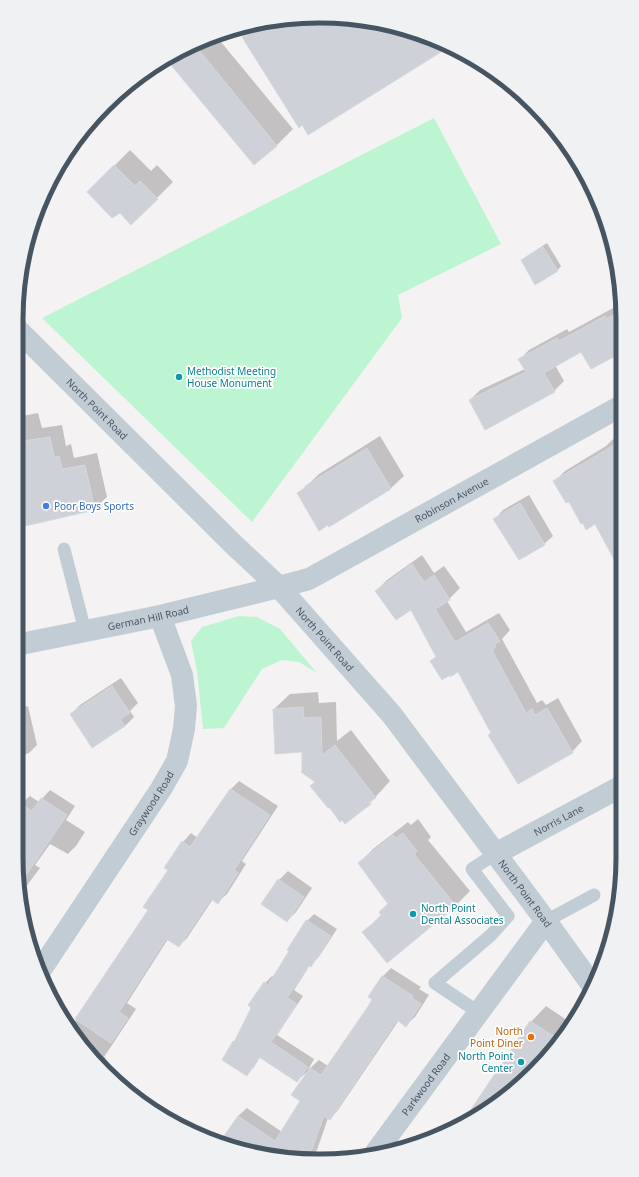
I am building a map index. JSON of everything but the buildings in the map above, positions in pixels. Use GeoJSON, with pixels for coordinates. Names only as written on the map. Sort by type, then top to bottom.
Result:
{"type":"FeatureCollection","features":[{"type":"Feature","properties":{"kind":"street","name":"North Point Road"},"geometry":{"type":"LineString","coordinates":[[23,335],[232,543],[279,587],[392,715],[589,981]]}},
{"type":"Feature","properties":{"kind":"street","name":"Robinson Avenue"},"geometry":{"type":"LineString","coordinates":[[279,587],[309,579],[616,409]]}},
{"type":"Feature","properties":{"kind":"street","name":"German Hill Road"},"geometry":{"type":"LineString","coordinates":[[23,644],[160,616],[279,587]]}},
{"type":"Feature","properties":{"kind":"street","name":"Graywood Road"},"geometry":{"type":"LineString","coordinates":[[44,965],[156,796],[177,761],[184,729],[186,706],[182,675],[160,616]]}},
{"type":"Feature","properties":{"kind":"street","name":"Norris Lane"},"geometry":{"type":"LineString","coordinates":[[495,854],[616,789]]}},
{"type":"Feature","properties":{"kind":"street","name":"Parkwood Road"},"geometry":{"type":"LineString","coordinates":[[379,1148],[546,921]]}},
{"type":"Feature","properties":{"kind":"lane"},"geometry":{"type":"LineString","coordinates":[[64,549],[85,631]]}},
{"type":"Feature","properties":{"kind":"lane"},"geometry":{"type":"LineString","coordinates":[[478,1012],[435,983],[491,935],[508,916],[472,869],[495,854]]}},
{"type":"Feature","properties":{"kind":"lane"},"geometry":{"type":"LineString","coordinates":[[546,921],[594,895]]}},
{"type":"Feature","properties":{"kind":"green space"},"geometry":{"type":"Polygon","coordinates":[[[434,118],[501,244],[398,295],[402,318],[252,522],[42,318],[434,118]]]}},
{"type":"Feature","properties":{"kind":"green space"},"geometry":{"type":"Polygon","coordinates":[[[239,616],[257,617],[280,629],[317,673],[299,662],[282,660],[262,669],[224,728],[203,729],[197,671],[191,641],[202,627],[239,616]]]}},
{"type":"Feature","properties":{"kind":"place","name":"Methodist Meeting House Monument"},"geometry":{"type":"Point","coordinates":[179,377]}},
{"type":"Feature","properties":{"kind":"place","name":"Poor Boys Sports"},"geometry":{"type":"Point","coordinates":[46,506]}},
{"type":"Feature","properties":{"kind":"place","name":"North Point Dental Associates"},"geometry":{"type":"Point","coordinates":[413,914]}},
{"type":"Feature","properties":{"kind":"place","name":"North Point Diner"},"geometry":{"type":"Point","coordinates":[531,1037]}},
{"type":"Feature","properties":{"kind":"place","name":"North Point Center"},"geometry":{"type":"Point","coordinates":[521,1062]}}]}
